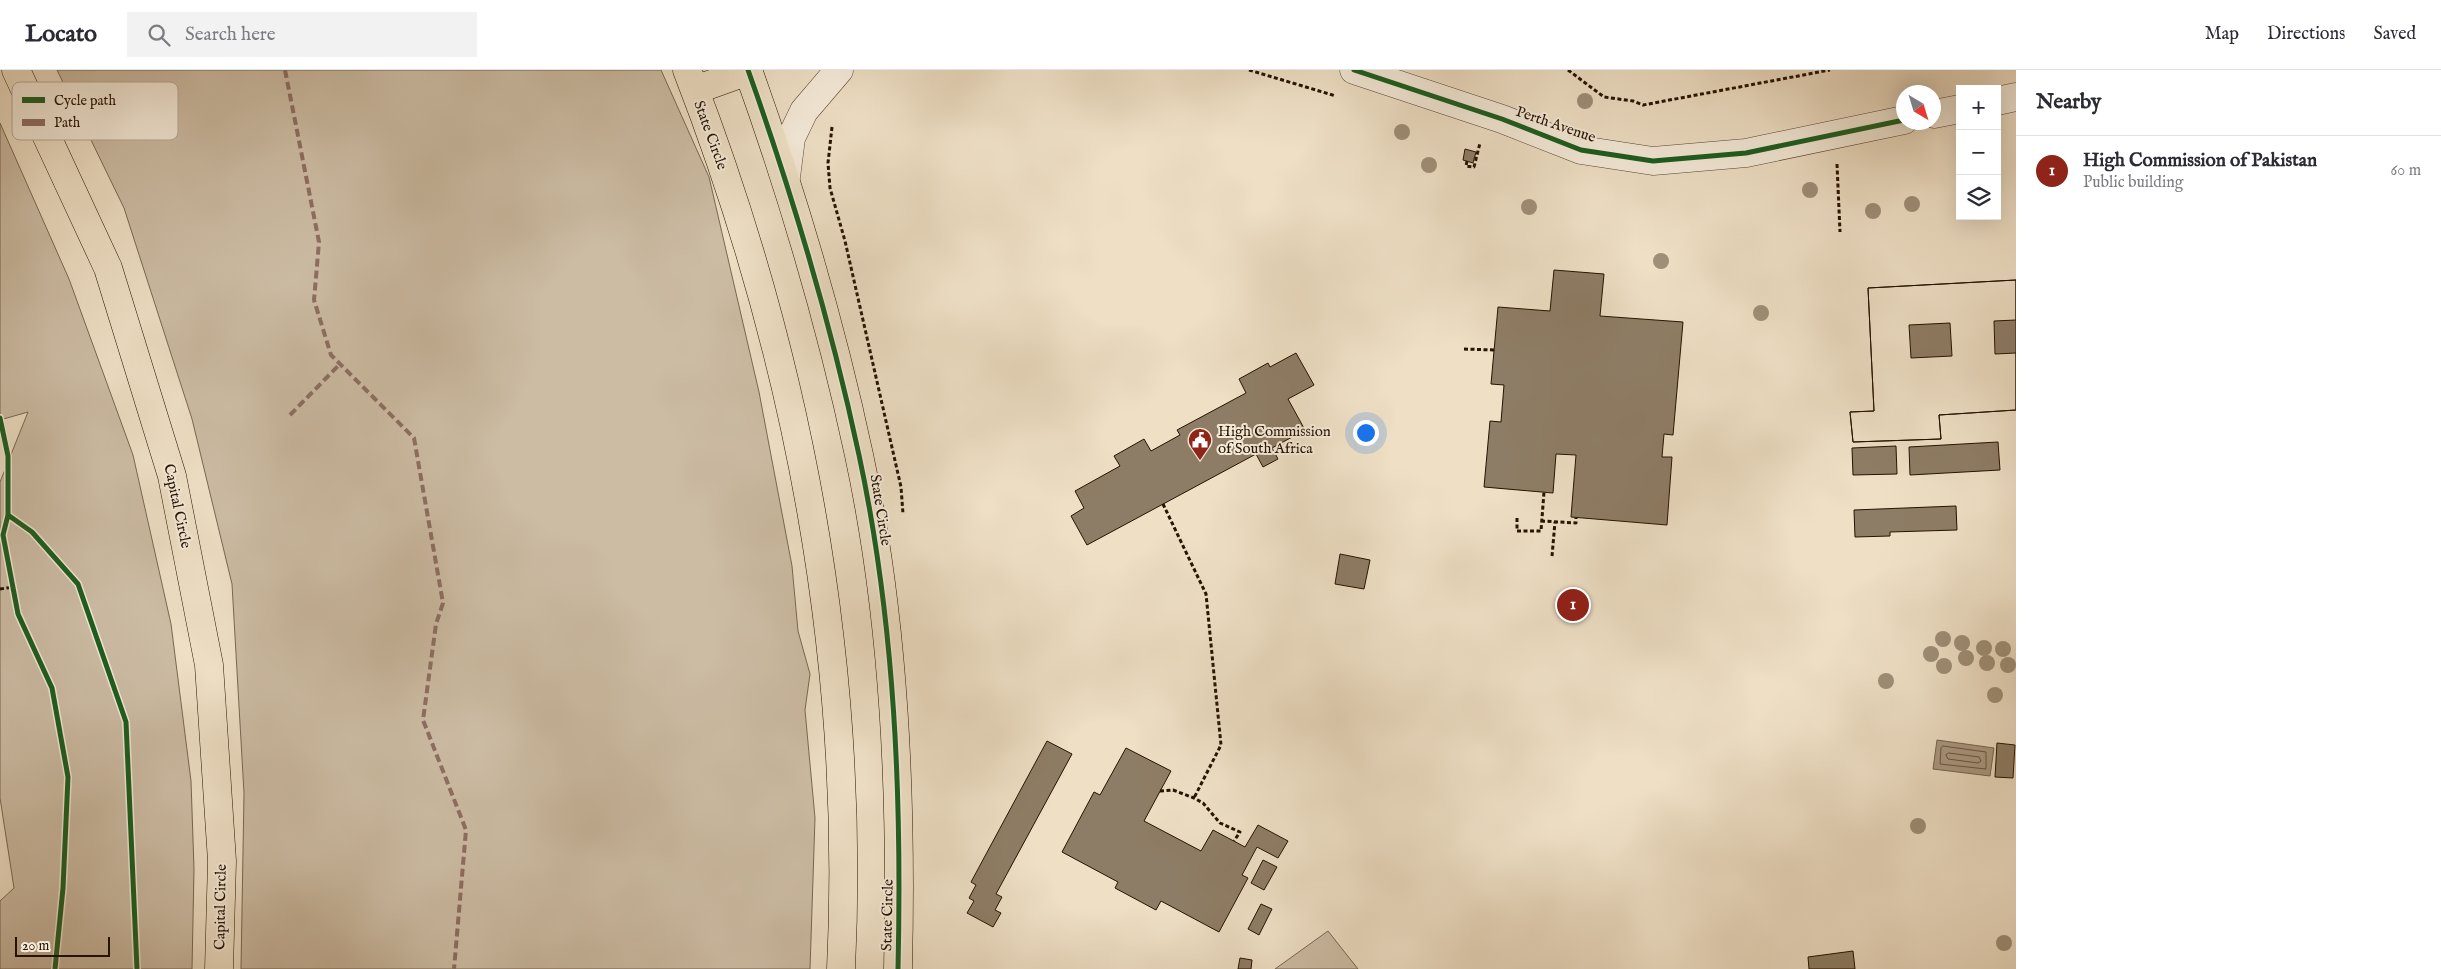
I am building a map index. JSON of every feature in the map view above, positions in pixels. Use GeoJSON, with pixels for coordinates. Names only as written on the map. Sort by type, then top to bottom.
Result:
{"type":"FeatureCollection","features":[{"type":"Feature","properties":{"kind":"main road","name":"Capital Circle"},"geometry":{"type":"LineString","coordinates":[[16,70],[22,82]]}},
{"type":"Feature","properties":{"kind":"main road","name":"State Circle"},"geometry":{"type":"LineString","coordinates":[[749,70],[786,177],[824,306],[859,457],[881,588],[895,730],[900,873],[898,969]]}},
{"type":"Feature","properties":{"kind":"main road"},"geometry":{"type":"LineString","coordinates":[[691,80],[749,70]]}},
{"type":"Feature","properties":{"kind":"main road","name":"State Circle"},"geometry":{"type":"LineString","coordinates":[[691,80],[728,182],[756,273],[792,409],[814,527],[832,660],[842,800],[841,969]]}},
{"type":"Feature","properties":{"kind":"main road","name":"Capital Circle"},"geometry":{"type":"LineString","coordinates":[[49,140],[108,268],[172,476],[209,665],[222,861],[219,969]]}},
{"type":"Feature","properties":{"kind":"street"},"geometry":{"type":"LineString","coordinates":[[786,177],[791,138],[801,118],[839,70]]}},
{"type":"Feature","properties":{"kind":"street","name":"Perth Avenue"},"geometry":{"type":"LineString","coordinates":[[1354,70],[1502,119],[1581,150],[1653,161],[1746,153],[1896,122]]}},
{"type":"Feature","properties":{"kind":"street"},"geometry":{"type":"LineString","coordinates":[[2001,100],[2016,97]]}},
{"type":"Feature","properties":{"kind":"street"},"geometry":{"type":"LineString","coordinates":[[1941,113],[1956,110]]}},
{"type":"Feature","properties":{"kind":"path"},"geometry":{"type":"LineString","coordinates":[[1568,70],[1604,97],[1633,101],[1643,105],[1830,70]]}},
{"type":"Feature","properties":{"kind":"path"},"geometry":{"type":"LineString","coordinates":[[1467,161],[1466,166],[1474,167],[1480,140]]}},
{"type":"Feature","properties":{"kind":"path"},"geometry":{"type":"LineString","coordinates":[[1837,158],[1840,232]]}},
{"type":"Feature","properties":{"kind":"path"},"geometry":{"type":"LineString","coordinates":[[1464,349],[1494,350]]}},
{"type":"Feature","properties":{"kind":"path"},"geometry":{"type":"LineString","coordinates":[[1517,518],[1517,531],[1541,531],[1544,492]]}},
{"type":"Feature","properties":{"kind":"path"},"geometry":{"type":"LineString","coordinates":[[1163,504],[1206,594],[1221,745],[1194,798]]}},
{"type":"Feature","properties":{"kind":"path"},"geometry":{"type":"LineString","coordinates":[[1541,521],[1576,523],[1576,518]]}},
{"type":"Feature","properties":{"kind":"path"},"geometry":{"type":"LineString","coordinates":[[1552,556],[1554,522]]}},
{"type":"Feature","properties":{"kind":"path"},"geometry":{"type":"LineString","coordinates":[[11,579],[14,596]]}},
{"type":"Feature","properties":{"kind":"path"},"geometry":{"type":"LineString","coordinates":[[0,589],[13,588]]}},
{"type":"Feature","properties":{"kind":"path"},"geometry":{"type":"LineString","coordinates":[[1160,791],[1173,790],[1202,803],[1220,822],[1240,832],[1234,842]]}},
{"type":"Feature","properties":{"kind":"shaded area"},"geometry":{"type":"Polygon","coordinates":[[[57,70],[661,70],[709,177],[759,392],[792,566],[798,631],[810,674],[805,710],[815,818],[810,969],[241,969],[244,793],[232,584],[192,419],[124,208],[91,140],[178,140],[178,82],[63,82],[57,70]]]}},
{"type":"Feature","properties":{"kind":"shaded area"},"geometry":{"type":"Polygon","coordinates":[[[0,123],[69,279],[133,455],[171,624],[191,781],[194,869],[192,969],[0,969],[0,901],[14,888],[0,798],[0,482],[28,412],[0,420],[0,123]]]}},
{"type":"Feature","properties":{"kind":"shaded area"},"geometry":{"type":"Polygon","coordinates":[[[1328,931],[1358,969],[1275,969],[1328,931]]]}},
{"type":"Feature","properties":{"kind":"water"},"geometry":{"type":"Polygon","coordinates":[[[1937,740],[1994,748],[1990,776],[1933,769],[1937,740]]]}},
{"type":"Feature","properties":{"kind":"building"},"geometry":{"type":"Polygon","coordinates":[[[1465,149],[1476,152],[1473,163],[1463,160],[1465,149]]]}},
{"type":"Feature","properties":{"kind":"building"},"geometry":{"type":"Polygon","coordinates":[[[1554,270],[1604,274],[1600,316],[1683,322],[1673,435],[1664,434],[1662,457],[1672,457],[1667,525],[1571,517],[1576,455],[1556,454],[1553,493],[1484,487],[1490,421],[1501,422],[1504,385],[1491,384],[1498,307],[1550,311],[1554,270]]]}},
{"type":"Feature","properties":{"kind":"building"},"geometry":{"type":"Polygon","coordinates":[[[2016,280],[2016,320],[1994,321],[1995,354],[2016,353],[2016,410],[1939,415],[1941,439],[1853,442],[1850,412],[1874,411],[1868,288],[2016,280]],[[1950,323],[1909,325],[1911,358],[1952,356],[1950,323]]]}},
{"type":"Feature","properties":{"kind":"building"},"geometry":{"type":"Polygon","coordinates":[[[2016,280],[2016,410],[1939,415],[1941,439],[1853,442],[1850,412],[1874,411],[1868,288],[2016,280]]]}},
{"type":"Feature","properties":{"kind":"building"},"geometry":{"type":"Polygon","coordinates":[[[1296,353],[1314,385],[1288,399],[1305,430],[1272,448],[1278,459],[1263,467],[1256,454],[1087,545],[1071,516],[1084,508],[1075,491],[1120,466],[1114,456],[1144,439],[1151,451],[1180,435],[1177,430],[1246,393],[1239,379],[1268,363],[1270,367],[1296,353]]]}},
{"type":"Feature","properties":{"kind":"building"},"geometry":{"type":"Polygon","coordinates":[[[1998,442],[2000,470],[1910,475],[1909,447],[1998,442]]]}},
{"type":"Feature","properties":{"kind":"building"},"geometry":{"type":"Polygon","coordinates":[[[1896,446],[1897,474],[1853,475],[1852,448],[1896,446]]]}},
{"type":"Feature","properties":{"kind":"building"},"geometry":{"type":"Polygon","coordinates":[[[1956,506],[1957,530],[1890,532],[1890,536],[1855,537],[1854,510],[1956,506]]]}},
{"type":"Feature","properties":{"kind":"building"},"geometry":{"type":"Polygon","coordinates":[[[1340,554],[1370,560],[1364,589],[1335,584],[1340,554]]]}},
{"type":"Feature","properties":{"kind":"building"},"geometry":{"type":"Polygon","coordinates":[[[1047,741],[1072,754],[996,894],[1002,897],[995,910],[1001,913],[993,927],[967,913],[974,901],[969,898],[976,885],[971,882],[1047,741]]]}},
{"type":"Feature","properties":{"kind":"building"},"geometry":{"type":"Polygon","coordinates":[[[1997,743],[2015,745],[2013,778],[1995,777],[1997,743]]]}},
{"type":"Feature","properties":{"kind":"building"},"geometry":{"type":"Polygon","coordinates":[[[1126,748],[1171,771],[1144,821],[1201,851],[1213,830],[1245,847],[1258,825],[1288,841],[1278,858],[1257,847],[1242,875],[1248,878],[1219,932],[1161,901],[1156,910],[1115,888],[1118,882],[1062,852],[1094,792],[1100,795],[1126,748]]]}},
{"type":"Feature","properties":{"kind":"building"},"geometry":{"type":"Polygon","coordinates":[[[1263,860],[1277,867],[1264,890],[1251,883],[1263,860]]]}},
{"type":"Feature","properties":{"kind":"building"},"geometry":{"type":"Polygon","coordinates":[[[1261,904],[1272,909],[1259,935],[1248,929],[1261,904]]]}},
{"type":"Feature","properties":{"kind":"building"},"geometry":{"type":"Polygon","coordinates":[[[1853,951],[1855,969],[1809,969],[1808,957],[1853,951]]]}},
{"type":"Feature","properties":{"kind":"building"},"geometry":{"type":"Polygon","coordinates":[[[1240,958],[1252,960],[1251,969],[1238,969],[1240,958]]]}},
{"type":"Feature","properties":{"kind":"marked path"},"geometry":{"type":"LineString","coordinates":[[285,70],[319,242],[314,300],[331,355],[414,438],[443,603],[436,624],[423,720],[466,830],[454,969]]}},
{"type":"Feature","properties":{"kind":"marked path"},"geometry":{"type":"LineString","coordinates":[[290,415],[340,364]]}},
{"type":"Feature","properties":{"kind":"cycle path"},"geometry":{"type":"LineString","coordinates":[[748,70],[796,213],[810,261],[848,406],[871,518],[881,582],[894,711],[899,840],[898,969]]}},
{"type":"Feature","properties":{"kind":"cycle path"},"geometry":{"type":"LineString","coordinates":[[1354,70],[1502,119],[1581,150],[1653,161],[1746,153],[1896,122]]}},
{"type":"Feature","properties":{"kind":"cycle path"},"geometry":{"type":"LineString","coordinates":[[0,418],[8,456],[8,515],[3,535],[18,614],[52,688],[68,777],[63,888],[55,969]]}},
{"type":"Feature","properties":{"kind":"cycle path"},"geometry":{"type":"LineString","coordinates":[[8,515],[32,532],[78,584],[126,722],[137,969]]}},
{"type":"Feature","properties":{"kind":"place","name":"High Commission of South Africa"},"geometry":{"type":"Point","coordinates":[1200,461]}},
{"type":"Feature","properties":{"kind":"place","name":"High Commission of Pakistan"},"geometry":{"type":"Point","coordinates":[1573,605]}}]}
